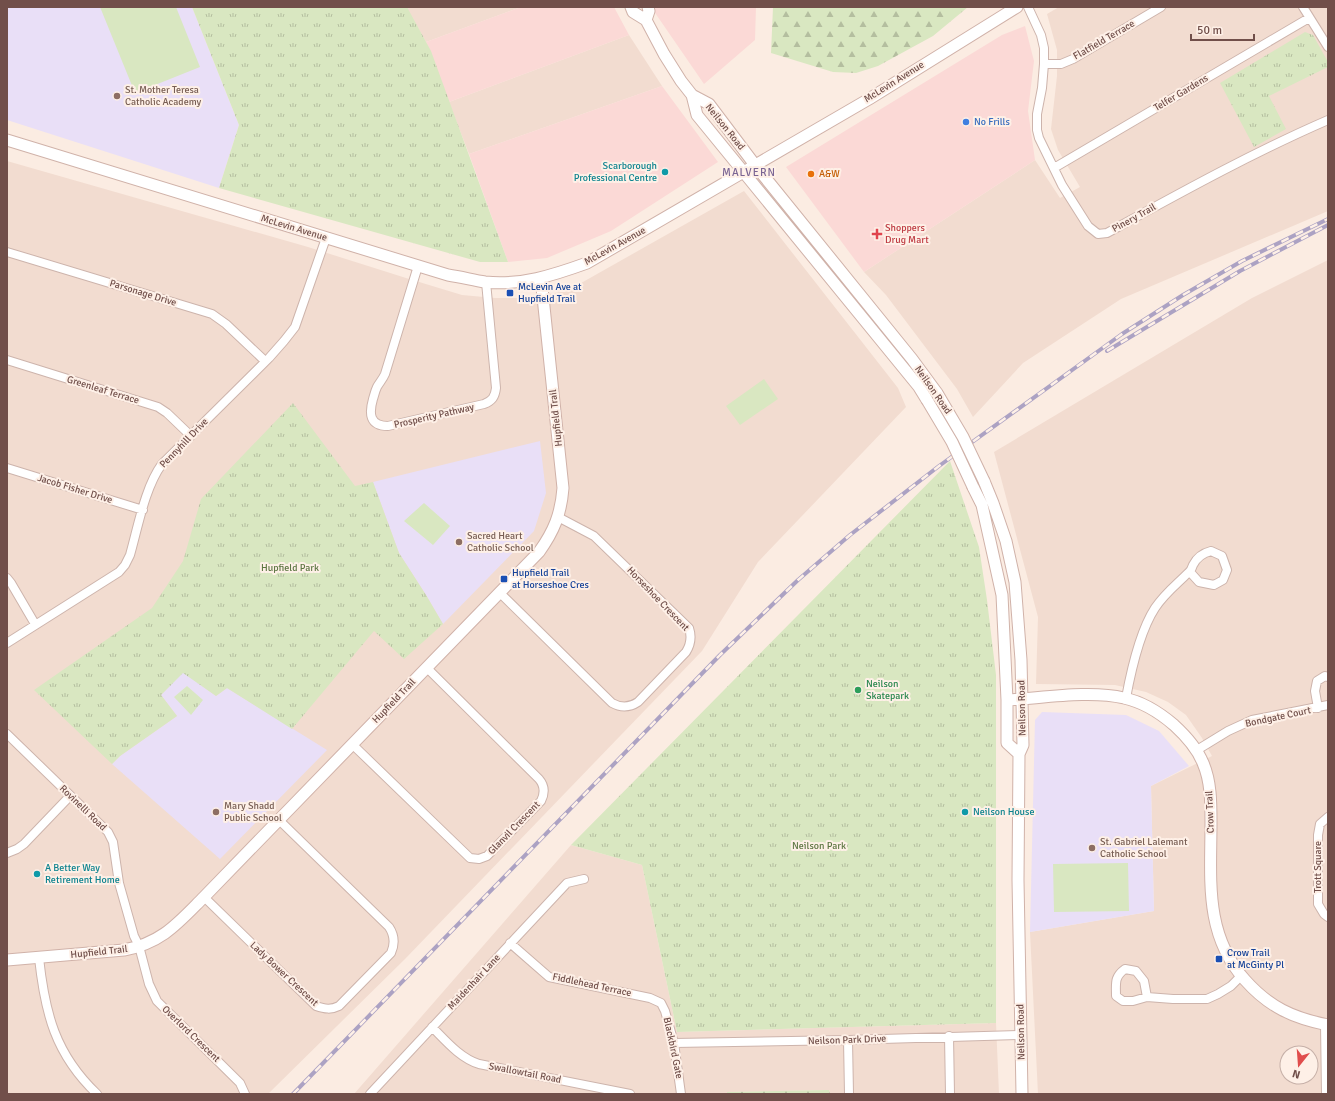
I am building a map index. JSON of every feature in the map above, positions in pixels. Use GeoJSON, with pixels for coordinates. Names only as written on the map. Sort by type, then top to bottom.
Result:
{"type":"FeatureCollection","features":[{"type":"Feature","properties":{"kind":"street","name":"Neilson Road"},"geometry":{"type":"LineString","coordinates":[[631,7],[634,12],[646,20],[681,82],[692,95],[709,104],[755,165],[912,359],[937,393],[963,436],[994,503],[1006,542],[1015,582],[1023,699],[1023,745],[1019,754],[1018,880],[1022,1094]]}},
{"type":"Feature","properties":{"kind":"street"},"geometry":{"type":"LineString","coordinates":[[646,20],[649,11],[648,7]]}},
{"type":"Feature","properties":{"kind":"street","name":"McLevin Avenue"},"geometry":{"type":"LineString","coordinates":[[7,140],[448,275],[486,282],[508,282],[541,278],[587,263],[869,99],[1017,7]]}},
{"type":"Feature","properties":{"kind":"street","name":"Pinery Trail"},"geometry":{"type":"LineString","coordinates":[[1028,7],[1041,35],[1044,48],[1042,88],[1037,114],[1037,130],[1039,138],[1062,185],[1088,226],[1098,234],[1107,232],[1258,152],[1328,120]]}},
{"type":"Feature","properties":{"kind":"street","name":"Flatfield Terrace"},"geometry":{"type":"LineString","coordinates":[[1044,64],[1061,64],[1073,59],[1161,7]]}},
{"type":"Feature","properties":{"kind":"street"},"geometry":{"type":"LineString","coordinates":[[1303,7],[1328,47]]}},
{"type":"Feature","properties":{"kind":"street","name":"Telfer Gardens"},"geometry":{"type":"LineString","coordinates":[[1054,168],[1309,18]]}},
{"type":"Feature","properties":{"kind":"street","name":"Neilson Road"},"geometry":{"type":"LineString","coordinates":[[692,95],[697,115],[919,387],[952,442],[982,505],[1002,595],[1007,700],[1007,744],[1019,754]]}},
{"type":"Feature","properties":{"kind":"street","name":"Pennyhill Drive"},"geometry":{"type":"LineString","coordinates":[[7,643],[119,572],[125,565],[130,555],[150,487],[156,472],[162,464],[265,362],[295,327],[326,238]]}},
{"type":"Feature","properties":{"kind":"street","name":"Parsonage Drive"},"geometry":{"type":"LineString","coordinates":[[7,252],[212,314],[226,324],[265,362]]}},
{"type":"Feature","properties":{"kind":"street","name":"Prosperity Pathway"},"geometry":{"type":"LineString","coordinates":[[418,266],[385,374],[377,387],[370,410],[373,420],[382,426],[388,426],[484,404],[491,401],[494,397],[496,388],[486,282]]}},
{"type":"Feature","properties":{"kind":"street","name":"Hupfield Trail"},"geometry":{"type":"LineString","coordinates":[[7,960],[124,950],[139,946],[163,936],[204,898],[539,552],[549,538],[558,517],[563,488],[541,278]]}},
{"type":"Feature","properties":{"kind":"street","name":"Greenleaf Terrace"},"geometry":{"type":"LineString","coordinates":[[7,360],[158,407],[167,413],[191,436]]}},
{"type":"Feature","properties":{"kind":"street","name":"Jacob Fisher Drive"},"geometry":{"type":"LineString","coordinates":[[7,468],[143,510]]}},
{"type":"Feature","properties":{"kind":"street","name":"Horseshoe Crescent"},"geometry":{"type":"LineString","coordinates":[[500,593],[612,703],[618,706],[629,706],[638,702],[686,652],[690,645],[691,639],[689,628],[594,536],[558,517]]}},
{"type":"Feature","properties":{"kind":"street"},"geometry":{"type":"LineString","coordinates":[[1126,698],[1138,648],[1147,622],[1154,609],[1173,586],[1190,572],[1196,559],[1203,553],[1211,551],[1222,556],[1227,570],[1223,580],[1214,585],[1199,582],[1190,572]]}},
{"type":"Feature","properties":{"kind":"street"},"geometry":{"type":"LineString","coordinates":[[7,578],[11,582],[35,624]]}},
{"type":"Feature","properties":{"kind":"street","name":"Glanvil Crescent"},"geometry":{"type":"LineString","coordinates":[[353,744],[470,858],[479,859],[487,856],[541,801],[544,792],[543,784],[539,779],[427,668]]}},
{"type":"Feature","properties":{"kind":"street","name":"Bondgate Court"},"geometry":{"type":"LineString","coordinates":[[1318,708],[1315,691],[1317,681],[1325,676],[1328,677]]}},
{"type":"Feature","properties":{"kind":"street","name":"Crow Trail"},"geometry":{"type":"LineString","coordinates":[[1007,700],[1098,695],[1126,698],[1163,715],[1178,729],[1197,750],[1204,764],[1211,798],[1211,886],[1213,915],[1222,945],[1232,964],[1241,976],[1268,1002],[1291,1015],[1326,1024]]}},
{"type":"Feature","properties":{"kind":"street","name":"Bondgate Court"},"geometry":{"type":"LineString","coordinates":[[1197,750],[1228,731],[1252,720],[1328,705]]}},
{"type":"Feature","properties":{"kind":"street","name":"Rovinelli Road"},"geometry":{"type":"LineString","coordinates":[[7,734],[108,832],[113,842],[120,883],[139,946]]}},
{"type":"Feature","properties":{"kind":"street"},"geometry":{"type":"LineString","coordinates":[[7,853],[24,844],[70,796]]}},
{"type":"Feature","properties":{"kind":"street","name":"Trott Square"},"geometry":{"type":"LineString","coordinates":[[1328,817],[1320,824],[1318,835],[1318,904],[1324,914],[1328,917]]}},
{"type":"Feature","properties":{"kind":"street","name":"Lady Bower Crescent"},"geometry":{"type":"LineString","coordinates":[[204,898],[316,1006],[325,1009],[334,1009],[339,1006],[391,953],[394,946],[394,937],[389,927],[279,820]]}},
{"type":"Feature","properties":{"kind":"street","name":"Maidenhair Lane"},"geometry":{"type":"LineString","coordinates":[[370,1094],[567,883],[584,879]]}},
{"type":"Feature","properties":{"kind":"street","name":"Fiddlehead Terrace"},"geometry":{"type":"LineString","coordinates":[[510,943],[550,977],[650,998],[661,1003]]}},
{"type":"Feature","properties":{"kind":"street","name":"Overlord Crescent"},"geometry":{"type":"LineString","coordinates":[[139,946],[148,984],[157,1001],[240,1083],[245,1094]]}},
{"type":"Feature","properties":{"kind":"street"},"geometry":{"type":"LineString","coordinates":[[39,958],[45,1002],[56,1036],[67,1059],[82,1080],[96,1094]]}},
{"type":"Feature","properties":{"kind":"street"},"geometry":{"type":"LineString","coordinates":[[1147,997],[1144,981],[1136,971],[1125,969],[1118,974],[1116,981],[1116,996],[1123,1001],[1133,1001],[1147,997],[1207,999],[1231,986],[1241,976]]}},
{"type":"Feature","properties":{"kind":"street","name":"Blackbird Gate"},"geometry":{"type":"LineString","coordinates":[[661,1003],[665,1011],[674,1043],[681,1094]]}},
{"type":"Feature","properties":{"kind":"street"},"geometry":{"type":"LineString","coordinates":[[1326,1024],[1326,1094]]}},
{"type":"Feature","properties":{"kind":"street","name":"Swallowtail Road"},"geometry":{"type":"LineString","coordinates":[[432,1027],[470,1061],[630,1094]]}},
{"type":"Feature","properties":{"kind":"street","name":"Neilson Park Drive"},"geometry":{"type":"LineString","coordinates":[[674,1043],[1020,1035]]}},
{"type":"Feature","properties":{"kind":"street"},"geometry":{"type":"LineString","coordinates":[[949,1036],[950,1094]]}},
{"type":"Feature","properties":{"kind":"street"},"geometry":{"type":"LineString","coordinates":[[848,1040],[849,1094]]}},
{"type":"Feature","properties":{"kind":"shaded area","name":"St. Mother Teresa Catholic Academy"},"geometry":{"type":"Polygon","coordinates":[[[7,7],[192,7],[239,125],[219,188],[7,120],[7,7]]]}},
{"type":"Feature","properties":{"kind":"shaded area"},"geometry":{"type":"Polygon","coordinates":[[[406,7],[521,7],[426,42],[406,7]]]}},
{"type":"Feature","properties":{"kind":"shaded area"},"geometry":{"type":"Polygon","coordinates":[[[521,7],[614,7],[629,35],[449,102],[426,42],[521,7]]]}},
{"type":"Feature","properties":{"kind":"shaded area"},"geometry":{"type":"Polygon","coordinates":[[[651,7],[756,7],[755,40],[704,84],[651,7]]]}},
{"type":"Feature","properties":{"kind":"shaded area"},"geometry":{"type":"Polygon","coordinates":[[[1059,7],[1328,7],[1328,211],[1121,299],[1023,363],[973,417],[957,389],[886,295],[864,272],[1035,160],[1060,198],[1080,187],[1058,150],[1051,129],[1057,76],[1057,50],[1047,14],[1059,7]]]}},
{"type":"Feature","properties":{"kind":"shaded area"},"geometry":{"type":"Polygon","coordinates":[[[1025,26],[1034,61],[1028,111],[1035,160],[864,272],[786,167],[1002,35],[1025,26]]]}},
{"type":"Feature","properties":{"kind":"shaded area"},"geometry":{"type":"Polygon","coordinates":[[[629,35],[662,86],[469,154],[449,102],[629,35]]]}},
{"type":"Feature","properties":{"kind":"shaded area"},"geometry":{"type":"Polygon","coordinates":[[[662,86],[718,162],[611,231],[547,258],[508,262],[469,154],[662,86]]]}},
{"type":"Feature","properties":{"kind":"shaded area"},"geometry":{"type":"Polygon","coordinates":[[[7,161],[308,247],[462,295],[495,298],[525,298],[567,291],[744,191],[898,388],[906,407],[758,562],[702,651],[405,959],[268,1094],[7,1094],[7,161]]]}},
{"type":"Feature","properties":{"kind":"shaded area"},"geometry":{"type":"Polygon","coordinates":[[[1328,260],[1328,1094],[1038,1094],[1030,932],[1154,911],[1151,786],[1212,756],[1186,715],[1168,702],[1146,692],[1115,685],[1036,684],[1038,617],[994,452],[1252,298],[1328,260]]]}},
{"type":"Feature","properties":{"kind":"shaded area","name":"Sacred Heart Catholic School"},"geometry":{"type":"Polygon","coordinates":[[[540,441],[546,493],[534,531],[443,624],[399,553],[373,482],[540,441]]]}},
{"type":"Feature","properties":{"kind":"shaded area","name":"Mary Shadd Public School"},"geometry":{"type":"Polygon","coordinates":[[[183,672],[216,696],[227,688],[327,750],[220,859],[112,764],[120,756],[177,716],[161,695],[183,672]]]}},
{"type":"Feature","properties":{"kind":"shaded area","name":"St. Gabriel Lalemant Catholic School"},"geometry":{"type":"Polygon","coordinates":[[[1042,712],[1126,715],[1159,731],[1189,766],[1151,786],[1154,911],[1030,932],[1035,720],[1042,712]]]}},
{"type":"Feature","properties":{"kind":"shaded area"},"geometry":{"type":"Polygon","coordinates":[[[571,845],[642,865],[677,1032],[996,1023],[999,1094],[830,1094],[829,1090],[727,1092],[727,1094],[354,1094],[571,845]]]}},
{"type":"Feature","properties":{"kind":"green space"},"geometry":{"type":"Polygon","coordinates":[[[100,7],[176,7],[200,67],[135,93],[100,7]]]}},
{"type":"Feature","properties":{"kind":"green space"},"geometry":{"type":"Polygon","coordinates":[[[192,7],[407,7],[431,51],[508,262],[480,262],[219,188],[239,125],[192,7]]]}},
{"type":"Feature","properties":{"kind":"green space"},"geometry":{"type":"Polygon","coordinates":[[[773,7],[968,7],[933,36],[878,66],[856,73],[833,72],[771,53],[773,7]]]}},
{"type":"Feature","properties":{"kind":"green space"},"geometry":{"type":"Polygon","coordinates":[[[1305,32],[1313,35],[1328,62],[1328,67],[1269,96],[1286,129],[1254,147],[1220,83],[1305,32]]]}},
{"type":"Feature","properties":{"kind":"green space"},"geometry":{"type":"Polygon","coordinates":[[[764,379],[778,399],[740,425],[726,406],[764,379]]]}},
{"type":"Feature","properties":{"kind":"green space","name":"Hupfield Park"},"geometry":{"type":"Polygon","coordinates":[[[293,403],[355,486],[373,482],[399,553],[443,624],[404,659],[374,631],[292,729],[227,688],[216,696],[183,673],[161,695],[177,716],[120,756],[112,764],[34,690],[152,608],[183,561],[201,499],[293,403]]]}},
{"type":"Feature","properties":{"kind":"green space","name":"Neilson Park"},"geometry":{"type":"Polygon","coordinates":[[[950,461],[979,547],[996,675],[996,1023],[677,1032],[642,865],[571,845],[950,461]]]}},
{"type":"Feature","properties":{"kind":"green space"},"geometry":{"type":"Polygon","coordinates":[[[424,503],[450,526],[433,545],[404,521],[424,503]]]}},
{"type":"Feature","properties":{"kind":"green space"},"geometry":{"type":"Polygon","coordinates":[[[187,686],[203,700],[191,715],[174,697],[187,686]]]}},
{"type":"Feature","properties":{"kind":"green space"},"geometry":{"type":"Polygon","coordinates":[[[1128,863],[1129,911],[1054,912],[1053,864],[1128,863]]]}},
{"type":"Feature","properties":{"kind":"green space"},"geometry":{"type":"Polygon","coordinates":[[[829,1090],[830,1094],[727,1094],[727,1092],[829,1090]]]}},
{"type":"Feature","properties":{"kind":"railway"},"geometry":{"type":"LineString","coordinates":[[293,1094],[720,655],[798,580],[850,535],[939,466],[1122,334],[1183,295],[1242,261],[1328,219]]}},
{"type":"Feature","properties":{"kind":"railway"},"geometry":{"type":"LineString","coordinates":[[1107,351],[1240,271],[1328,225]]}},
{"type":"Feature","properties":{"kind":"place","name":"St. Mother Teresa Catholic Academy"},"geometry":{"type":"Point","coordinates":[117,96]}},
{"type":"Feature","properties":{"kind":"place","name":"No Frills"},"geometry":{"type":"Point","coordinates":[966,122]}},
{"type":"Feature","properties":{"kind":"place","name":"Scarborough Professional Centre"},"geometry":{"type":"Point","coordinates":[665,172]}},
{"type":"Feature","properties":{"kind":"place","name":"A&W"},"geometry":{"type":"Point","coordinates":[811,174]}},
{"type":"Feature","properties":{"kind":"place","name":"Shoppers Drug Mart"},"geometry":{"type":"Point","coordinates":[877,234]}},
{"type":"Feature","properties":{"kind":"place","name":"McLevin Ave at Hupfield Trail"},"geometry":{"type":"Point","coordinates":[510,293]}},
{"type":"Feature","properties":{"kind":"place","name":"Sacred Heart Catholic School"},"geometry":{"type":"Point","coordinates":[459,542]}},
{"type":"Feature","properties":{"kind":"place","name":"Hupfield Trail at Horseshoe Cres"},"geometry":{"type":"Point","coordinates":[504,579]}},
{"type":"Feature","properties":{"kind":"place","name":"Neilson Skatepark"},"geometry":{"type":"Point","coordinates":[858,690]}},
{"type":"Feature","properties":{"kind":"place","name":"Mary Shadd Public School"},"geometry":{"type":"Point","coordinates":[216,812]}},
{"type":"Feature","properties":{"kind":"place","name":"Neilson House"},"geometry":{"type":"Point","coordinates":[965,812]}},
{"type":"Feature","properties":{"kind":"place","name":"St. Gabriel Lalemant Catholic School"},"geometry":{"type":"Point","coordinates":[1092,848]}},
{"type":"Feature","properties":{"kind":"place","name":"A Better Way Retirement Home"},"geometry":{"type":"Point","coordinates":[37,874]}},
{"type":"Feature","properties":{"kind":"place","name":"Crow Trail at McGinty Pl"},"geometry":{"type":"Point","coordinates":[1219,959]}},
{"type":"Feature","properties":{"kind":"district","name":"MALVERN"},"geometry":{"type":"Point","coordinates":[749,172]}}]}
